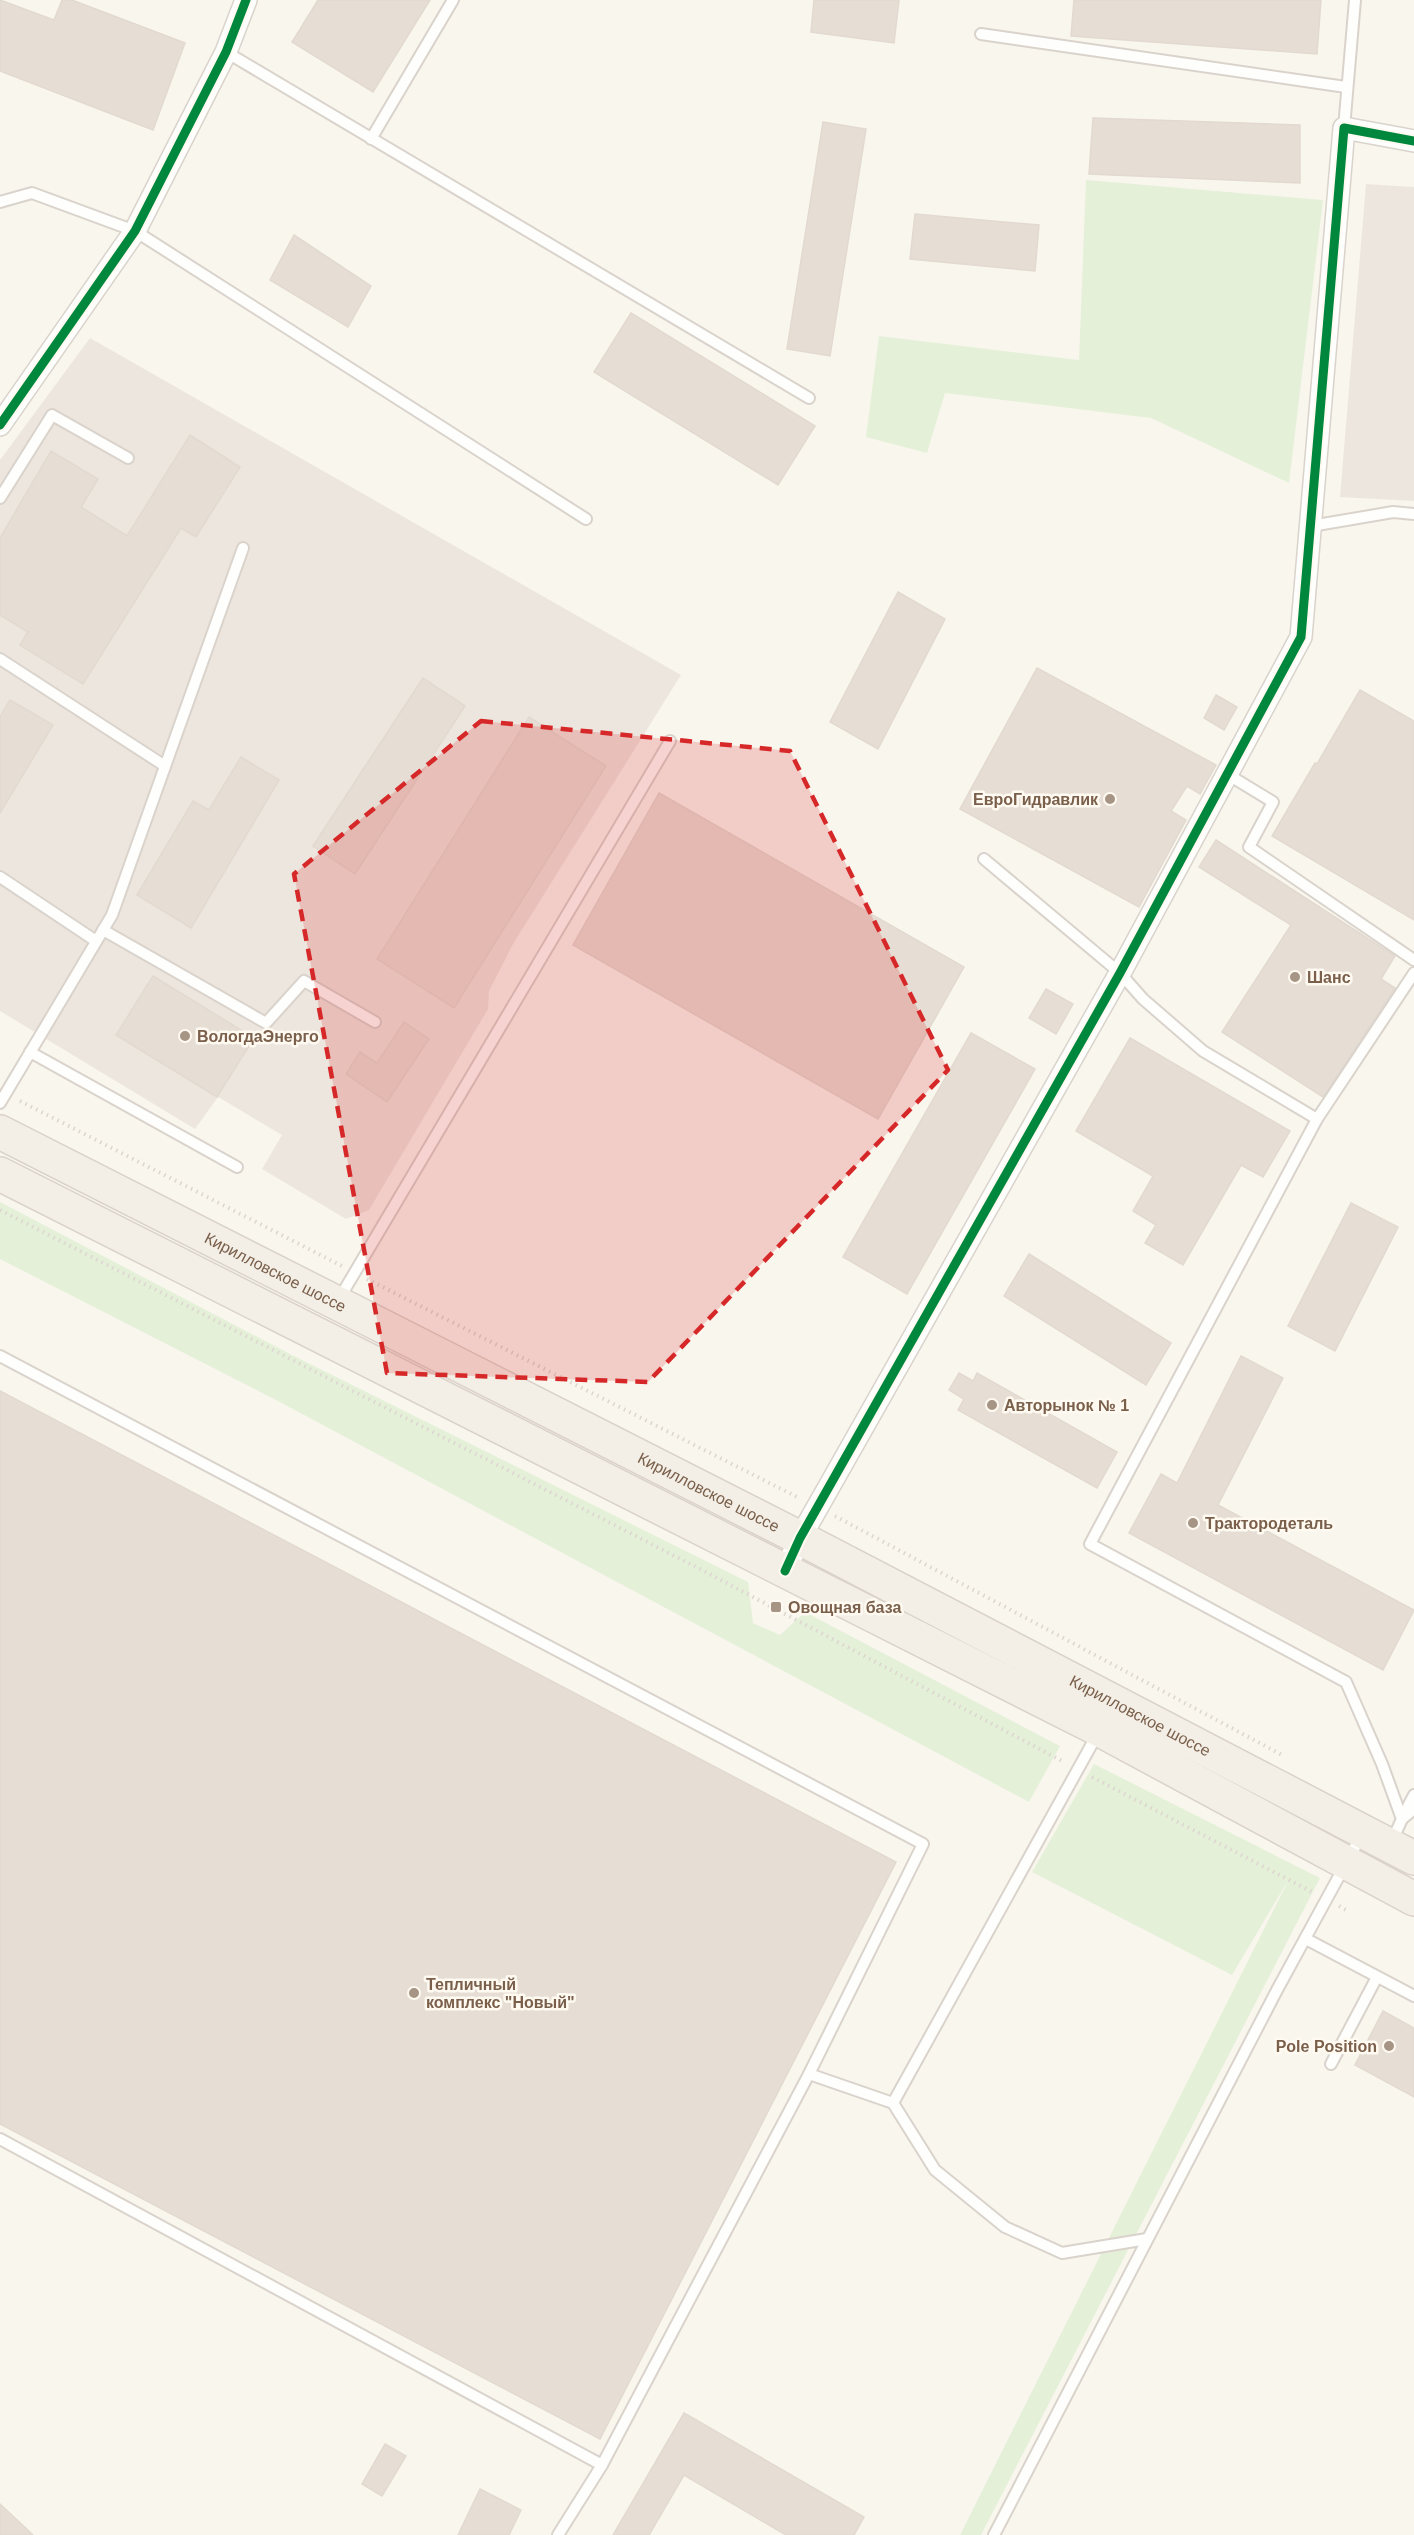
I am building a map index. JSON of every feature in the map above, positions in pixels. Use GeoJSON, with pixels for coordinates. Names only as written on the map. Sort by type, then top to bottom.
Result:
{"type":"FeatureCollection","features":[{"type":"Feature","properties":{"kind":"main road","name":"Кирилловское шоссе"},"geometry":{"type":"LineString","coordinates":[[0,1132],[1392,1839]]}},
{"type":"Feature","properties":{"kind":"main road","name":"Кирилловское шоссе"},"geometry":{"type":"LineString","coordinates":[[0,1174],[1100,1730],[1414,1899]]}},
{"type":"Feature","properties":{"kind":"street"},"geometry":{"type":"LineString","coordinates":[[0,425],[135,231],[226,52],[246,0]]}},
{"type":"Feature","properties":{"kind":"street"},"geometry":{"type":"LineString","coordinates":[[784,1571],[1120,973],[1301,637],[1344,128],[1414,141]]}},
{"type":"Feature","properties":{"kind":"lane"},"geometry":{"type":"LineString","coordinates":[[371,139],[453,0]]}},
{"type":"Feature","properties":{"kind":"lane"},"geometry":{"type":"LineString","coordinates":[[1344,128],[1355,0]]}},
{"type":"Feature","properties":{"kind":"lane"},"geometry":{"type":"LineString","coordinates":[[981,34],[1346,87]]}},
{"type":"Feature","properties":{"kind":"lane"},"geometry":{"type":"LineString","coordinates":[[226,52],[809,398]]}},
{"type":"Feature","properties":{"kind":"lane"},"geometry":{"type":"LineString","coordinates":[[0,202],[32,193],[135,231],[586,519]]}},
{"type":"Feature","properties":{"kind":"lane"},"geometry":{"type":"LineString","coordinates":[[0,498],[52,415],[128,458]]}},
{"type":"Feature","properties":{"kind":"lane"},"geometry":{"type":"LineString","coordinates":[[1311,526],[1393,512],[1414,514]]}},
{"type":"Feature","properties":{"kind":"lane"},"geometry":{"type":"LineString","coordinates":[[3,1098],[111,915],[243,548]]}},
{"type":"Feature","properties":{"kind":"lane"},"geometry":{"type":"LineString","coordinates":[[0,659],[165,766]]}},
{"type":"Feature","properties":{"kind":"lane"},"geometry":{"type":"LineString","coordinates":[[337,1302],[670,741]]}},
{"type":"Feature","properties":{"kind":"lane"},"geometry":{"type":"LineString","coordinates":[[1227,774],[1273,802],[1249,847],[1414,960]]}},
{"type":"Feature","properties":{"kind":"lane"},"geometry":{"type":"LineString","coordinates":[[984,859],[1120,973],[1143,999],[1203,1051],[1317,1119]]}},
{"type":"Feature","properties":{"kind":"lane"},"geometry":{"type":"LineString","coordinates":[[0,877],[96,941]]}},
{"type":"Feature","properties":{"kind":"lane"},"geometry":{"type":"LineString","coordinates":[[103,930],[266,1023],[304,981],[375,1022]]}},
{"type":"Feature","properties":{"kind":"lane"},"geometry":{"type":"LineString","coordinates":[[1392,1839],[1382,1764],[1346,1682],[1090,1544],[1317,1119],[1414,973]]}},
{"type":"Feature","properties":{"kind":"lane"},"geometry":{"type":"LineString","coordinates":[[1404,989],[1414,996]]}},
{"type":"Feature","properties":{"kind":"lane"},"geometry":{"type":"LineString","coordinates":[[30,1052],[237,1167]]}},
{"type":"Feature","properties":{"kind":"lane"},"geometry":{"type":"LineString","coordinates":[[0,1356],[923,1844],[810,2074],[602,2465],[558,2535]]}},
{"type":"Feature","properties":{"kind":"lane"},"geometry":{"type":"LineString","coordinates":[[892,2103],[1100,1730]]}},
{"type":"Feature","properties":{"kind":"lane"},"geometry":{"type":"LineString","coordinates":[[1392,1839],[1414,1795]]}},
{"type":"Feature","properties":{"kind":"lane"},"geometry":{"type":"LineString","coordinates":[[994,2535],[1276,1990],[1306,1939],[1346,1862],[1392,1839],[1414,1809]]}},
{"type":"Feature","properties":{"kind":"lane"},"geometry":{"type":"LineString","coordinates":[[1306,1939],[1414,1996]]}},
{"type":"Feature","properties":{"kind":"lane"},"geometry":{"type":"LineString","coordinates":[[1331,2064],[1377,1977]]}},
{"type":"Feature","properties":{"kind":"lane"},"geometry":{"type":"LineString","coordinates":[[810,2074],[892,2103],[935,2170],[1005,2227],[1062,2253],[1147,2239]]}},
{"type":"Feature","properties":{"kind":"lane"},"geometry":{"type":"LineString","coordinates":[[0,2139],[602,2465]]}},
{"type":"Feature","properties":{"kind":"path"},"geometry":{"type":"LineString","coordinates":[[3,1098],[355,1272],[748,1474],[818,1507],[1289,1759]]}},
{"type":"Feature","properties":{"kind":"path"},"geometry":{"type":"LineString","coordinates":[[0,1210],[704,1570],[1348,1911]]}},
{"type":"Feature","properties":{"kind":"highlighted area"},"geometry":{"type":"Polygon","coordinates":[[[481,721],[790,751],[948,1070],[648,1382],[387,1373],[294,874],[481,721]]]}},
{"type":"Feature","properties":{"kind":"shaded area"},"geometry":{"type":"Polygon","coordinates":[[[1366,184],[1414,187],[1414,501],[1340,497],[1366,184]]]}},
{"type":"Feature","properties":{"kind":"shaded area","name":"ВологдаЭнерго"},"geometry":{"type":"Polygon","coordinates":[[[90,338],[681,675],[513,944],[489,991],[488,1009],[369,1210],[346,1219],[262,1169],[282,1135],[218,1097],[195,1129],[0,1011],[0,460],[90,338]]]}},
{"type":"Feature","properties":{"kind":"green space"},"geometry":{"type":"Polygon","coordinates":[[[1086,180],[1323,200],[1289,483],[1151,418],[945,393],[927,453],[866,437],[879,336],[1079,360],[1086,180]]]}},
{"type":"Feature","properties":{"kind":"green space"},"geometry":{"type":"Polygon","coordinates":[[[0,1202],[292,1355],[748,1582],[753,1623],[780,1635],[805,1612],[1060,1746],[1029,1802],[276,1400],[0,1259],[0,1202]]]}},
{"type":"Feature","properties":{"kind":"green space"},"geometry":{"type":"Polygon","coordinates":[[[1094,1764],[1320,1878],[981,2535],[960,2535],[1289,1879],[1232,1975],[1032,1872],[1094,1764]]]}},
{"type":"Feature","properties":{"kind":"building"},"geometry":{"type":"Polygon","coordinates":[[[0,0],[54,20],[62,0],[72,0],[185,43],[153,130],[0,71],[0,0]]]}},
{"type":"Feature","properties":{"kind":"building"},"geometry":{"type":"Polygon","coordinates":[[[318,0],[430,0],[373,92],[292,42],[318,0]]]}},
{"type":"Feature","properties":{"kind":"building"},"geometry":{"type":"Polygon","coordinates":[[[814,0],[899,0],[894,43],[811,32],[814,0]]]}},
{"type":"Feature","properties":{"kind":"building"},"geometry":{"type":"Polygon","coordinates":[[[1074,0],[1321,0],[1317,54],[1071,36],[1074,0]]]}},
{"type":"Feature","properties":{"kind":"building"},"geometry":{"type":"Polygon","coordinates":[[[1093,118],[1300,125],[1300,183],[1089,174],[1093,118]]]}},
{"type":"Feature","properties":{"kind":"building"},"geometry":{"type":"Polygon","coordinates":[[[823,122],[866,129],[830,356],[787,349],[823,122]]]}},
{"type":"Feature","properties":{"kind":"building"},"geometry":{"type":"Polygon","coordinates":[[[915,214],[1039,225],[1035,271],[910,259],[915,214]]]}},
{"type":"Feature","properties":{"kind":"building"},"geometry":{"type":"Polygon","coordinates":[[[294,235],[371,286],[348,327],[270,280],[294,235]]]}},
{"type":"Feature","properties":{"kind":"building"},"geometry":{"type":"Polygon","coordinates":[[[631,313],[815,426],[778,485],[594,372],[631,313]]]}},
{"type":"Feature","properties":{"kind":"building"},"geometry":{"type":"Polygon","coordinates":[[[190,435],[240,467],[196,537],[181,528],[83,684],[20,645],[28,632],[0,615],[0,538],[51,451],[98,479],[81,507],[127,536],[190,435]]]}},
{"type":"Feature","properties":{"kind":"building"},"geometry":{"type":"Polygon","coordinates":[[[898,592],[945,619],[878,749],[830,722],[898,592]]]}},
{"type":"Feature","properties":{"kind":"building","name":"ЕвроГидравлик"},"geometry":{"type":"Polygon","coordinates":[[[1037,668],[1216,765],[1200,794],[1187,786],[1171,811],[1186,820],[1139,907],[960,809],[1037,668]]]}},
{"type":"Feature","properties":{"kind":"building"},"geometry":{"type":"Polygon","coordinates":[[[423,678],[465,706],[355,874],[313,846],[423,678]]]}},
{"type":"Feature","properties":{"kind":"building"},"geometry":{"type":"Polygon","coordinates":[[[1360,690],[1414,721],[1414,920],[1272,836],[1360,690]]]}},
{"type":"Feature","properties":{"kind":"building"},"geometry":{"type":"Polygon","coordinates":[[[1216,695],[1237,707],[1224,730],[1204,718],[1216,695]]]}},
{"type":"Feature","properties":{"kind":"building"},"geometry":{"type":"Polygon","coordinates":[[[10,700],[53,725],[0,813],[0,717],[10,700]]]}},
{"type":"Feature","properties":{"kind":"building"},"geometry":{"type":"Polygon","coordinates":[[[529,717],[606,766],[454,1008],[377,959],[529,717]]]}},
{"type":"Feature","properties":{"kind":"building"},"geometry":{"type":"Polygon","coordinates":[[[241,757],[279,780],[191,928],[137,895],[193,801],[209,810],[241,757]]]}},
{"type":"Feature","properties":{"kind":"building"},"geometry":{"type":"Polygon","coordinates":[[[659,793],[964,967],[878,1119],[573,945],[659,793]]]}},
{"type":"Feature","properties":{"kind":"building"},"geometry":{"type":"Polygon","coordinates":[[[1216,840],[1395,956],[1381,979],[1395,988],[1323,1097],[1222,1032],[1291,925],[1199,867],[1216,840]]]}},
{"type":"Feature","properties":{"kind":"building","name":"ВологдаЭнерго"},"geometry":{"type":"Polygon","coordinates":[[[153,976],[254,1038],[217,1097],[116,1035],[153,976]]]}},
{"type":"Feature","properties":{"kind":"building"},"geometry":{"type":"Polygon","coordinates":[[[1046,989],[1073,1004],[1056,1034],[1029,1018],[1046,989]]]}},
{"type":"Feature","properties":{"kind":"building"},"geometry":{"type":"Polygon","coordinates":[[[404,1022],[429,1039],[387,1102],[346,1074],[360,1052],[377,1063],[404,1022]]]}},
{"type":"Feature","properties":{"kind":"building"},"geometry":{"type":"Polygon","coordinates":[[[971,1033],[1035,1069],[907,1294],[843,1257],[971,1033]]]}},
{"type":"Feature","properties":{"kind":"building"},"geometry":{"type":"Polygon","coordinates":[[[1130,1038],[1290,1131],[1263,1177],[1241,1165],[1183,1265],[1145,1243],[1156,1225],[1133,1211],[1153,1176],[1076,1131],[1130,1038]]]}},
{"type":"Feature","properties":{"kind":"building"},"geometry":{"type":"Polygon","coordinates":[[[1351,1203],[1398,1227],[1335,1351],[1288,1326],[1351,1203]]]}},
{"type":"Feature","properties":{"kind":"building"},"geometry":{"type":"Polygon","coordinates":[[[1029,1254],[1171,1343],[1146,1385],[1004,1296],[1029,1254]]]}},
{"type":"Feature","properties":{"kind":"building"},"geometry":{"type":"Polygon","coordinates":[[[1241,1356],[1283,1378],[1218,1505],[1414,1610],[1383,1670],[1129,1533],[1161,1474],[1177,1483],[1241,1356]]]}},
{"type":"Feature","properties":{"kind":"building"},"geometry":{"type":"Polygon","coordinates":[[[959,1373],[973,1381],[977,1373],[1117,1452],[1097,1488],[958,1410],[964,1399],[949,1390],[959,1373]]]}},
{"type":"Feature","properties":{"kind":"building","name":"Тепличный комплекс \"Новый\""},"geometry":{"type":"Polygon","coordinates":[[[0,1391],[896,1862],[600,2439],[0,2124],[0,1391]]]}},
{"type":"Feature","properties":{"kind":"building","name":"Pole Position"},"geometry":{"type":"Polygon","coordinates":[[[1383,2011],[1414,2028],[1414,2097],[1355,2065],[1383,2011]]]}},
{"type":"Feature","properties":{"kind":"building"},"geometry":{"type":"Polygon","coordinates":[[[684,2413],[864,2517],[854,2535],[786,2535],[684,2475],[649,2535],[613,2535],[684,2413]]]}},
{"type":"Feature","properties":{"kind":"building"},"geometry":{"type":"Polygon","coordinates":[[[385,2444],[406,2456],[382,2496],[362,2484],[385,2444]]]}},
{"type":"Feature","properties":{"kind":"building"},"geometry":{"type":"Polygon","coordinates":[[[480,2489],[521,2510],[509,2535],[458,2535],[480,2489]]]}},
{"type":"Feature","properties":{"kind":"building"},"geometry":{"type":"Polygon","coordinates":[[[0,2504],[33,2535],[0,2535],[0,2504]]]}},
{"type":"Feature","properties":{"kind":"cycle path"},"geometry":{"type":"LineString","coordinates":[[0,425],[135,231],[226,52],[246,0]]}},
{"type":"Feature","properties":{"kind":"cycle path"},"geometry":{"type":"LineString","coordinates":[[785,1571],[800,1538],[1120,973],[1301,637],[1344,128],[1414,141]]}},
{"type":"Feature","properties":{"kind":"place","name":"ЕвроГидравлик"},"geometry":{"type":"Point","coordinates":[1110,799]}},
{"type":"Feature","properties":{"kind":"place","name":"Шанс"},"geometry":{"type":"Point","coordinates":[1295,977]}},
{"type":"Feature","properties":{"kind":"place","name":"ВологдаЭнерго"},"geometry":{"type":"Point","coordinates":[185,1036]}},
{"type":"Feature","properties":{"kind":"place","name":"Авторынок № 1"},"geometry":{"type":"Point","coordinates":[992,1405]}},
{"type":"Feature","properties":{"kind":"place","name":"Трактородеталь"},"geometry":{"type":"Point","coordinates":[1193,1523]}},
{"type":"Feature","properties":{"kind":"place","name":"Овощная база"},"geometry":{"type":"Point","coordinates":[776,1607]}},
{"type":"Feature","properties":{"kind":"place","name":"Тепличный комплекс \"Новый\""},"geometry":{"type":"Point","coordinates":[414,1993]}},
{"type":"Feature","properties":{"kind":"place","name":"Pole Position"},"geometry":{"type":"Point","coordinates":[1389,2046]}}]}
